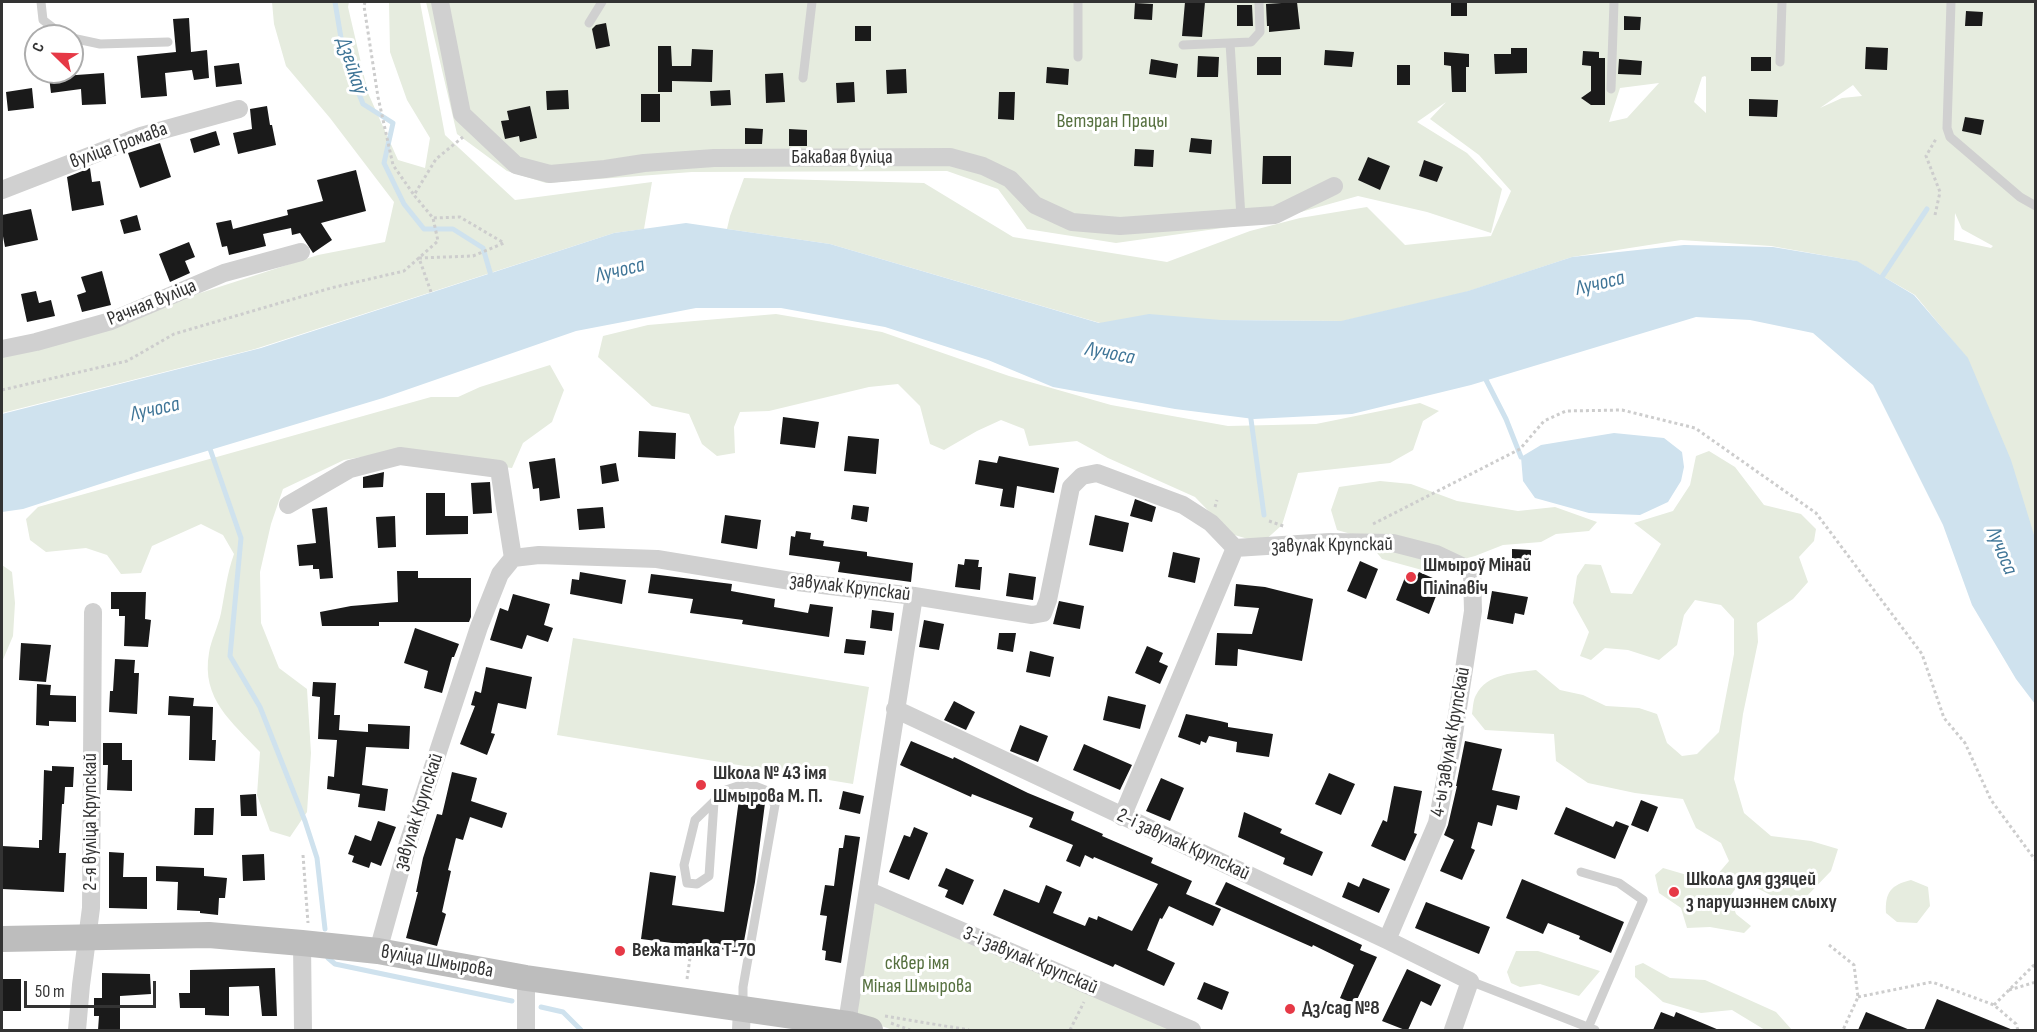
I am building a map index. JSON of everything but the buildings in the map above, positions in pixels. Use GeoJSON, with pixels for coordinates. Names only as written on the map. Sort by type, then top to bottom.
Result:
{"type":"FeatureCollection","features":[{"type":"Feature","properties":{"kind":"street","name":"Бакавая вуліца"},"geometry":{"type":"LineString","coordinates":[[440,2],[462,114],[516,165],[550,174],[644,163],[714,158],[951,157],[983,166],[1010,179],[1035,205],[1072,222],[1120,226],[1275,215],[1334,186]]}},
{"type":"Feature","properties":{"kind":"street","name":"вуліца Громава"},"geometry":{"type":"LineString","coordinates":[[2,190],[141,136],[239,109]]}},
{"type":"Feature","properties":{"kind":"street","name":"Рачная вуліца"},"geometry":{"type":"LineString","coordinates":[[2,349],[111,321],[224,273],[302,252]]}},
{"type":"Feature","properties":{"kind":"street"},"geometry":{"type":"LineString","coordinates":[[288,505],[350,469],[400,456],[500,469],[513,558]]}},
{"type":"Feature","properties":{"kind":"street","name":"завулак Крупскай"},"geometry":{"type":"LineString","coordinates":[[378,951],[408,843],[479,627],[500,574],[513,558],[539,555],[657,559],[797,582],[914,596],[1032,615],[1043,613],[1048,600],[1071,487],[1082,476],[1097,473],[1183,505],[1211,523],[1235,548],[1311,543],[1393,543],[1436,554],[1472,572]]}},
{"type":"Feature","properties":{"kind":"street"},"geometry":{"type":"LineString","coordinates":[[1122,817],[1235,548]]}},
{"type":"Feature","properties":{"kind":"street","name":"4-ы завулак Крупскай"},"geometry":{"type":"LineString","coordinates":[[1387,940],[1437,823],[1454,734],[1473,610],[1472,572]]}},
{"type":"Feature","properties":{"kind":"street"},"geometry":{"type":"LineString","coordinates":[[860,1028],[849,1010],[914,596]]}},
{"type":"Feature","properties":{"kind":"street","name":"2-я вуліца Крупскай"},"geometry":{"type":"LineString","coordinates":[[77,1030],[91,908],[93,612]]}},
{"type":"Feature","properties":{"kind":"street","name":"2-і завулак Крупскай"},"geometry":{"type":"LineString","coordinates":[[895,709],[1470,981]]}},
{"type":"Feature","properties":{"kind":"street","name":"3-і завулак Крупскай"},"geometry":{"type":"LineString","coordinates":[[868,891],[1192,1030]]}},
{"type":"Feature","properties":{"kind":"street","name":"вуліца Шмырова"},"geometry":{"type":"LineString","coordinates":[[2,939],[209,935],[305,937],[742,1020],[860,1028]]}},
{"type":"Feature","properties":{"kind":"street"},"geometry":{"type":"LineString","coordinates":[[303,1030],[305,937]]}},
{"type":"Feature","properties":{"kind":"street"},"geometry":{"type":"LineString","coordinates":[[526,978],[526,1030]]}},
{"type":"Feature","properties":{"kind":"street"},"geometry":{"type":"LineString","coordinates":[[1453,1030],[1470,981]]}},
{"type":"Feature","properties":{"kind":"lane"},"geometry":{"type":"LineString","coordinates":[[41,2],[43,20],[48,24]]}},
{"type":"Feature","properties":{"kind":"lane"},"geometry":{"type":"LineString","coordinates":[[589,23],[602,2]]}},
{"type":"Feature","properties":{"kind":"lane"},"geometry":{"type":"LineString","coordinates":[[803,78],[812,2]]}},
{"type":"Feature","properties":{"kind":"lane"},"geometry":{"type":"LineString","coordinates":[[1078,2],[1078,57]]}},
{"type":"Feature","properties":{"kind":"lane"},"geometry":{"type":"LineString","coordinates":[[1183,45],[1251,42],[1260,32],[1259,2]]}},
{"type":"Feature","properties":{"kind":"lane"},"geometry":{"type":"LineString","coordinates":[[1611,89],[1614,2]]}},
{"type":"Feature","properties":{"kind":"lane"},"geometry":{"type":"LineString","coordinates":[[1779,62],[1782,2]]}},
{"type":"Feature","properties":{"kind":"lane"},"geometry":{"type":"LineString","coordinates":[[1951,2],[1947,128],[1950,136],[2020,197],[2036,206]]}},
{"type":"Feature","properties":{"kind":"lane"},"geometry":{"type":"LineString","coordinates":[[84,41],[100,44],[168,42]]}},
{"type":"Feature","properties":{"kind":"lane"},"geometry":{"type":"LineString","coordinates":[[1230,43],[1241,217]]}},
{"type":"Feature","properties":{"kind":"lane"},"geometry":{"type":"LineString","coordinates":[[714,802],[709,876],[697,884],[687,883],[684,865],[695,820],[726,790],[747,783],[765,790],[775,806],[743,987],[742,1020]]}},
{"type":"Feature","properties":{"kind":"lane"},"geometry":{"type":"LineString","coordinates":[[1470,981],[1591,1029],[1643,900],[1619,883],[1581,872]]}},
{"type":"Feature","properties":{"kind":"path"},"geometry":{"type":"LineString","coordinates":[[2,390],[127,361],[174,334],[331,288],[404,272],[438,241],[433,218],[393,165],[378,97],[365,2]]}},
{"type":"Feature","properties":{"kind":"path"},"geometry":{"type":"LineString","coordinates":[[414,195],[436,159],[475,126]]}},
{"type":"Feature","properties":{"kind":"path"},"geometry":{"type":"LineString","coordinates":[[1935,215],[1940,192],[1926,156],[1940,132],[1947,128]]}},
{"type":"Feature","properties":{"kind":"path"},"geometry":{"type":"LineString","coordinates":[[419,258],[473,256],[504,243],[460,217],[433,218]]}},
{"type":"Feature","properties":{"kind":"path"},"geometry":{"type":"LineString","coordinates":[[419,258],[431,292]]}},
{"type":"Feature","properties":{"kind":"path"},"geometry":{"type":"LineString","coordinates":[[1368,527],[1520,449],[1544,421],[1566,411],[1622,410],[1695,428],[1816,513],[1922,654],[1944,718],[1965,743],[1991,800],[2036,861]]}},
{"type":"Feature","properties":{"kind":"path"},"geometry":{"type":"LineString","coordinates":[[303,855],[305,937]]}},
{"type":"Feature","properties":{"kind":"path"},"geometry":{"type":"LineString","coordinates":[[1829,945],[1854,965],[1858,997],[1843,1030]]}},
{"type":"Feature","properties":{"kind":"path"},"geometry":{"type":"LineString","coordinates":[[686,987],[691,951]]}},
{"type":"Feature","properties":{"kind":"path"},"geometry":{"type":"LineString","coordinates":[[1994,1005],[2036,963]]}},
{"type":"Feature","properties":{"kind":"path"},"geometry":{"type":"LineString","coordinates":[[1858,997],[1932,982],[1994,1005],[2016,1024],[2018,1030]]}},
{"type":"Feature","properties":{"kind":"path"},"geometry":{"type":"LineString","coordinates":[[2008,991],[2036,982]]}},
{"type":"Feature","properties":{"kind":"path"},"geometry":{"type":"LineString","coordinates":[[1070,1030],[1091,987]]}},
{"type":"Feature","properties":{"kind":"green space"},"geometry":{"type":"Polygon","coordinates":[[[272,2],[349,2],[348,7],[368,93],[398,160],[425,168],[430,138],[407,100],[390,52],[389,2],[420,2],[445,135],[515,200],[652,182],[644,229],[614,233],[255,349],[2,413],[2,351],[55,340],[318,255],[385,242],[394,202],[330,118],[286,66],[274,24],[272,2]]]}},
{"type":"Feature","properties":{"kind":"green space","name":"Ветэран Працы"},"geometry":{"type":"Polygon","coordinates":[[[426,2],[2035,2],[2035,538],[1967,358],[1915,295],[1856,261],[1771,246],[1681,240],[1572,257],[1466,292],[1343,321],[1221,320],[1100,323],[830,244],[727,229],[744,178],[924,183],[1013,237],[1167,262],[1250,231],[1300,218],[1367,207],[1405,245],[1491,236],[1511,191],[1479,155],[1430,119],[1446,102],[1417,122],[1467,153],[1502,189],[1491,233],[1427,212],[1358,196],[1265,222],[1116,243],[1027,229],[998,189],[947,171],[692,172],[546,183],[507,171],[457,134],[426,2]],[[1702,77],[1694,102],[1706,113],[1706,77],[1702,77]],[[1659,83],[1620,88],[1609,122],[1627,118],[1659,83]],[[1853,85],[1820,108],[1842,98],[1862,96],[1853,85]],[[1955,213],[1954,240],[1991,248],[1993,246],[1962,229],[1955,213]]]}},
{"type":"Feature","properties":{"kind":"green space"},"geometry":{"type":"Polygon","coordinates":[[[776,314],[882,332],[1009,376],[1111,405],[1228,426],[1316,424],[1420,403],[1439,411],[1423,421],[1413,450],[1390,463],[1298,473],[1282,525],[1262,543],[1231,534],[1195,497],[1108,458],[1077,441],[1029,446],[1024,429],[1001,420],[944,450],[930,444],[920,406],[898,384],[869,387],[769,411],[740,412],[734,427],[735,453],[717,456],[702,444],[689,414],[652,406],[598,357],[603,336],[648,325],[776,314]]]}},
{"type":"Feature","properties":{"kind":"green space"},"geometry":{"type":"Polygon","coordinates":[[[550,365],[564,390],[552,422],[523,443],[512,468],[469,463],[403,450],[344,460],[283,489],[271,524],[260,572],[261,623],[279,668],[307,689],[311,753],[307,812],[290,837],[270,831],[257,795],[260,752],[229,720],[214,697],[210,684],[209,653],[220,618],[234,554],[223,535],[201,524],[152,546],[141,573],[121,574],[107,555],[86,548],[46,552],[30,540],[26,519],[38,507],[431,397],[458,397],[480,387],[550,365]]]}},
{"type":"Feature","properties":{"kind":"green space"},"geometry":{"type":"Polygon","coordinates":[[[1709,451],[1735,467],[1764,505],[1801,514],[1816,529],[1814,541],[1799,557],[1808,582],[1793,599],[1757,623],[1758,642],[1743,714],[1734,779],[1744,813],[1771,836],[1811,841],[1838,849],[1831,871],[1805,898],[1788,904],[1753,886],[1740,883],[1730,896],[1736,914],[1751,926],[1744,933],[1710,927],[1687,928],[1681,908],[1659,893],[1655,875],[1663,868],[1711,882],[1729,861],[1721,843],[1696,828],[1683,799],[1635,793],[1588,783],[1556,761],[1554,734],[1485,730],[1472,714],[1475,697],[1487,682],[1502,675],[1536,670],[1560,690],[1583,695],[1606,706],[1639,708],[1657,714],[1667,743],[1682,756],[1697,754],[1719,732],[1734,654],[1734,619],[1721,605],[1695,600],[1684,615],[1677,645],[1659,660],[1628,650],[1605,648],[1591,660],[1580,656],[1589,632],[1573,603],[1577,576],[1585,564],[1601,565],[1611,593],[1632,594],[1661,544],[1634,523],[1673,511],[1690,485],[1696,456],[1709,451]]]}},
{"type":"Feature","properties":{"kind":"green space"},"geometry":{"type":"Polygon","coordinates":[[[1380,481],[1411,484],[1457,501],[1518,511],[1555,507],[1597,522],[1589,531],[1556,534],[1541,542],[1503,545],[1475,556],[1422,570],[1382,559],[1365,538],[1337,530],[1331,510],[1339,487],[1380,481]]]}},
{"type":"Feature","properties":{"kind":"green space"},"geometry":{"type":"Polygon","coordinates":[[[2,565],[12,572],[15,603],[13,636],[2,662],[2,565]]]}},
{"type":"Feature","properties":{"kind":"green space"},"geometry":{"type":"Polygon","coordinates":[[[573,638],[869,687],[853,784],[557,735],[573,638]]]}},
{"type":"Feature","properties":{"kind":"green space"},"geometry":{"type":"Polygon","coordinates":[[[1911,880],[1928,887],[1930,906],[1917,923],[1897,922],[1886,913],[1888,895],[1894,887],[1911,880]]]}},
{"type":"Feature","properties":{"kind":"green space","name":"сквер імя Міная Шмырова"},"geometry":{"type":"Polygon","coordinates":[[[876,898],[1182,1030],[893,1030],[852,1016],[876,898]]]}},
{"type":"Feature","properties":{"kind":"green space"},"geometry":{"type":"Polygon","coordinates":[[[1516,951],[1538,951],[1600,971],[1579,996],[1540,984],[1520,987],[1511,983],[1507,972],[1516,951]]]}},
{"type":"Feature","properties":{"kind":"green space"},"geometry":{"type":"Polygon","coordinates":[[[1643,963],[1670,978],[1705,980],[1776,1012],[1792,1030],[1765,1030],[1732,1010],[1701,1013],[1663,1002],[1635,977],[1635,966],[1643,963]]]}},
{"type":"Feature","properties":{"kind":"water","name":"Лучоса"},"geometry":{"type":"Polygon","coordinates":[[[686,223],[830,244],[1099,323],[1149,314],[1221,320],[1341,321],[1468,291],[1572,257],[1684,245],[1773,247],[1857,261],[1914,295],[1968,358],[2011,460],[2035,538],[2035,704],[2016,679],[1972,605],[1943,525],[1873,385],[1813,333],[1750,320],[1696,317],[1471,385],[1352,414],[1254,419],[1175,409],[1053,387],[988,360],[885,327],[781,308],[696,308],[576,331],[383,398],[23,509],[2,512],[2,414],[261,348],[614,233],[686,223]]]}},
{"type":"Feature","properties":{"kind":"water"},"geometry":{"type":"Polygon","coordinates":[[[1614,433],[1664,438],[1682,452],[1684,467],[1681,481],[1668,502],[1640,515],[1589,513],[1535,498],[1523,481],[1521,457],[1541,445],[1614,433]]]}},
{"type":"Feature","properties":{"kind":"waterway","name":"Дзейкаў"},"geometry":{"type":"LineString","coordinates":[[335,2],[344,56],[363,104],[393,123],[384,163],[404,204],[424,229],[453,229],[483,248],[492,279]]}},
{"type":"Feature","properties":{"kind":"waterway"},"geometry":{"type":"LineString","coordinates":[[1880,280],[1927,209]]}},
{"type":"Feature","properties":{"kind":"waterway"},"geometry":{"type":"LineString","coordinates":[[1483,374],[1506,419],[1521,457]]}},
{"type":"Feature","properties":{"kind":"waterway"},"geometry":{"type":"LineString","coordinates":[[1250,412],[1264,515]]}},
{"type":"Feature","properties":{"kind":"waterway"},"geometry":{"type":"LineString","coordinates":[[208,443],[241,538],[230,656],[260,707],[305,821],[317,858],[325,929]]}},
{"type":"Feature","properties":{"kind":"waterway"},"geometry":{"type":"LineString","coordinates":[[328,958],[335,964],[512,1001]]}},
{"type":"Feature","properties":{"kind":"waterway"},"geometry":{"type":"LineString","coordinates":[[541,1007],[563,1012],[581,1030]]}},
{"type":"Feature","properties":{"kind":"place","name":"Шмыроў Мінай Піліпавіч"},"geometry":{"type":"Point","coordinates":[1411,577]}},
{"type":"Feature","properties":{"kind":"place","name":"Школа № 43 імя Шмырова М. П."},"geometry":{"type":"Point","coordinates":[701,785]}},
{"type":"Feature","properties":{"kind":"place","name":"Школа для дзяцей з парушэннем слыху"},"geometry":{"type":"Point","coordinates":[1674,892]}},
{"type":"Feature","properties":{"kind":"place","name":"Вежа танка Т-70"},"geometry":{"type":"Point","coordinates":[620,951]}},
{"type":"Feature","properties":{"kind":"place","name":"Дз/сад №8"},"geometry":{"type":"Point","coordinates":[1290,1009]}}]}
